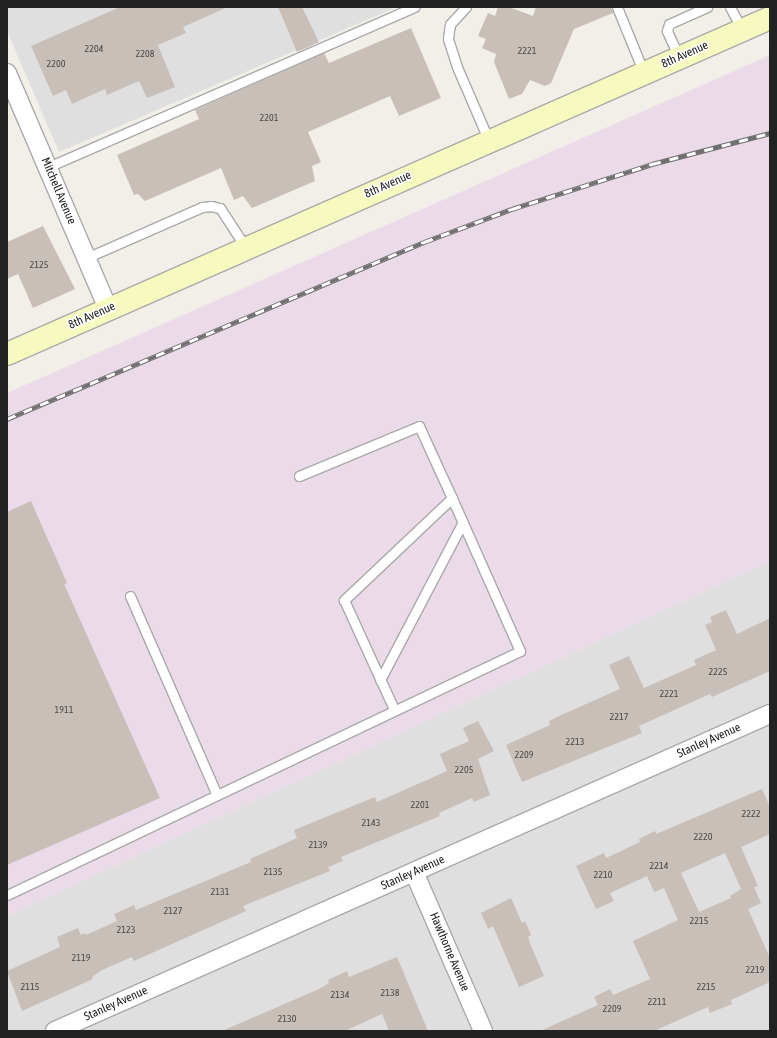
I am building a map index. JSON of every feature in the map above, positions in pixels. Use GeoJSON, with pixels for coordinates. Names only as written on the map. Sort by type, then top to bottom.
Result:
{"type":"FeatureCollection","features":[{"type":"Feature","properties":{"kind":"main road","name":"8th Avenue"},"geometry":{"type":"LineString","coordinates":[[7,354],[770,18]]}},
{"type":"Feature","properties":{"kind":"street","name":"Mitchell Avenue"},"geometry":{"type":"LineString","coordinates":[[7,72],[108,309]]}},
{"type":"Feature","properties":{"kind":"street","name":"Stanley Avenue"},"geometry":{"type":"LineString","coordinates":[[55,1031],[770,714]]}},
{"type":"Feature","properties":{"kind":"street","name":"Hawthorne Avenue"},"geometry":{"type":"LineString","coordinates":[[414,872],[483,1031]]}},
{"type":"Feature","properties":{"kind":"lane"},"geometry":{"type":"LineString","coordinates":[[48,167],[415,7]]}},
{"type":"Feature","properties":{"kind":"lane"},"geometry":{"type":"LineString","coordinates":[[466,7],[450,24],[448,39],[457,67],[489,141]]}},
{"type":"Feature","properties":{"kind":"lane"},"geometry":{"type":"LineString","coordinates":[[617,7],[644,73]]}},
{"type":"Feature","properties":{"kind":"lane"},"geometry":{"type":"LineString","coordinates":[[679,57],[667,31],[669,24],[707,7]]}},
{"type":"Feature","properties":{"kind":"lane"},"geometry":{"type":"LineString","coordinates":[[730,7],[742,30]]}},
{"type":"Feature","properties":{"kind":"lane"},"geometry":{"type":"LineString","coordinates":[[86,258],[202,207],[211,206],[220,208],[246,248]]}},
{"type":"Feature","properties":{"kind":"lane"},"geometry":{"type":"LineString","coordinates":[[7,895],[394,709],[520,651],[419,426],[299,476]]}},
{"type":"Feature","properties":{"kind":"lane"},"geometry":{"type":"LineString","coordinates":[[394,709],[344,600],[452,498]]}},
{"type":"Feature","properties":{"kind":"lane"},"geometry":{"type":"LineString","coordinates":[[380,680],[463,522]]}},
{"type":"Feature","properties":{"kind":"lane"},"geometry":{"type":"LineString","coordinates":[[130,596],[217,795]]}},
{"type":"Feature","properties":{"kind":"shaded area"},"geometry":{"type":"Polygon","coordinates":[[[7,7],[397,7],[59,152],[7,31],[7,7]]]}},
{"type":"Feature","properties":{"kind":"shaded area"},"geometry":{"type":"Polygon","coordinates":[[[770,55],[770,561],[7,916],[7,393],[770,55]]]}},
{"type":"Feature","properties":{"kind":"shaded area"},"geometry":{"type":"Polygon","coordinates":[[[770,561],[770,1031],[7,1031],[7,916],[770,561]]]}},
{"type":"Feature","properties":{"kind":"building"},"geometry":{"type":"Polygon","coordinates":[[[120,7],[228,7],[183,27],[186,33],[158,45],[175,87],[147,98],[139,81],[107,95],[105,89],[72,104],[66,90],[53,96],[31,46],[120,7]]]}},
{"type":"Feature","properties":{"kind":"building"},"geometry":{"type":"Polygon","coordinates":[[[278,7],[302,7],[319,42],[297,52],[278,7]]]}},
{"type":"Feature","properties":{"kind":"building"},"geometry":{"type":"Polygon","coordinates":[[[498,7],[509,7],[533,16],[536,7],[611,7],[613,13],[574,29],[551,83],[545,86],[530,80],[522,94],[509,99],[494,62],[496,54],[482,48],[486,39],[478,36],[488,13],[495,16],[498,7]]]}},
{"type":"Feature","properties":{"kind":"building"},"geometry":{"type":"Polygon","coordinates":[[[411,28],[441,98],[399,116],[390,96],[308,132],[321,162],[312,166],[315,181],[252,208],[243,196],[234,200],[221,168],[145,201],[138,194],[134,195],[117,155],[199,119],[195,110],[324,53],[329,63],[411,28]]]}},
{"type":"Feature","properties":{"kind":"building"},"geometry":{"type":"Polygon","coordinates":[[[43,226],[75,289],[33,308],[18,274],[7,279],[7,242],[43,226]]]}},
{"type":"Feature","properties":{"kind":"building"},"geometry":{"type":"Polygon","coordinates":[[[31,501],[67,583],[64,584],[160,798],[7,865],[7,512],[31,501]]]}},
{"type":"Feature","properties":{"kind":"building"},"geometry":{"type":"Polygon","coordinates":[[[726,610],[737,634],[770,618],[770,671],[712,697],[710,694],[639,726],[642,733],[522,782],[506,745],[550,725],[549,721],[559,716],[620,689],[609,665],[629,656],[644,688],[696,665],[694,660],[716,650],[705,625],[712,622],[710,617],[726,610]]]}},
{"type":"Feature","properties":{"kind":"building"},"geometry":{"type":"Polygon","coordinates":[[[478,721],[494,751],[478,759],[490,795],[474,802],[472,798],[439,813],[440,816],[341,857],[343,861],[328,867],[330,871],[243,906],[246,911],[134,961],[132,957],[102,970],[92,977],[93,979],[22,1011],[7,971],[60,947],[57,937],[78,928],[81,935],[85,933],[86,935],[117,921],[114,914],[134,905],[136,910],[251,862],[250,859],[297,838],[294,830],[375,797],[377,802],[447,771],[440,754],[469,741],[463,728],[478,721]]]}},
{"type":"Feature","properties":{"kind":"building"},"geometry":{"type":"Polygon","coordinates":[[[762,789],[770,807],[770,834],[741,847],[758,886],[754,887],[761,903],[748,909],[770,958],[770,982],[731,1000],[732,1004],[710,1013],[708,1007],[654,1031],[540,1031],[598,1005],[594,997],[610,989],[613,995],[650,979],[633,941],[678,920],[664,888],[654,892],[647,876],[610,893],[614,901],[596,909],[576,866],[604,853],[606,858],[640,842],[639,839],[655,831],[656,834],[762,789]],[[725,853],[681,873],[699,912],[731,898],[730,896],[741,889],[725,853]]]}},
{"type":"Feature","properties":{"kind":"building"},"geometry":{"type":"Polygon","coordinates":[[[511,898],[522,923],[525,921],[531,935],[528,937],[544,976],[519,987],[493,926],[488,929],[481,913],[511,898]]]}},
{"type":"Feature","properties":{"kind":"building"},"geometry":{"type":"Polygon","coordinates":[[[397,957],[428,1031],[389,1031],[382,1014],[345,1031],[222,1031],[319,989],[329,983],[328,980],[347,971],[349,977],[397,957]]]}},
{"type":"Feature","properties":{"kind":"railway"},"geometry":{"type":"LineString","coordinates":[[7,419],[424,242],[512,209],[652,164],[770,133]]}}]}
